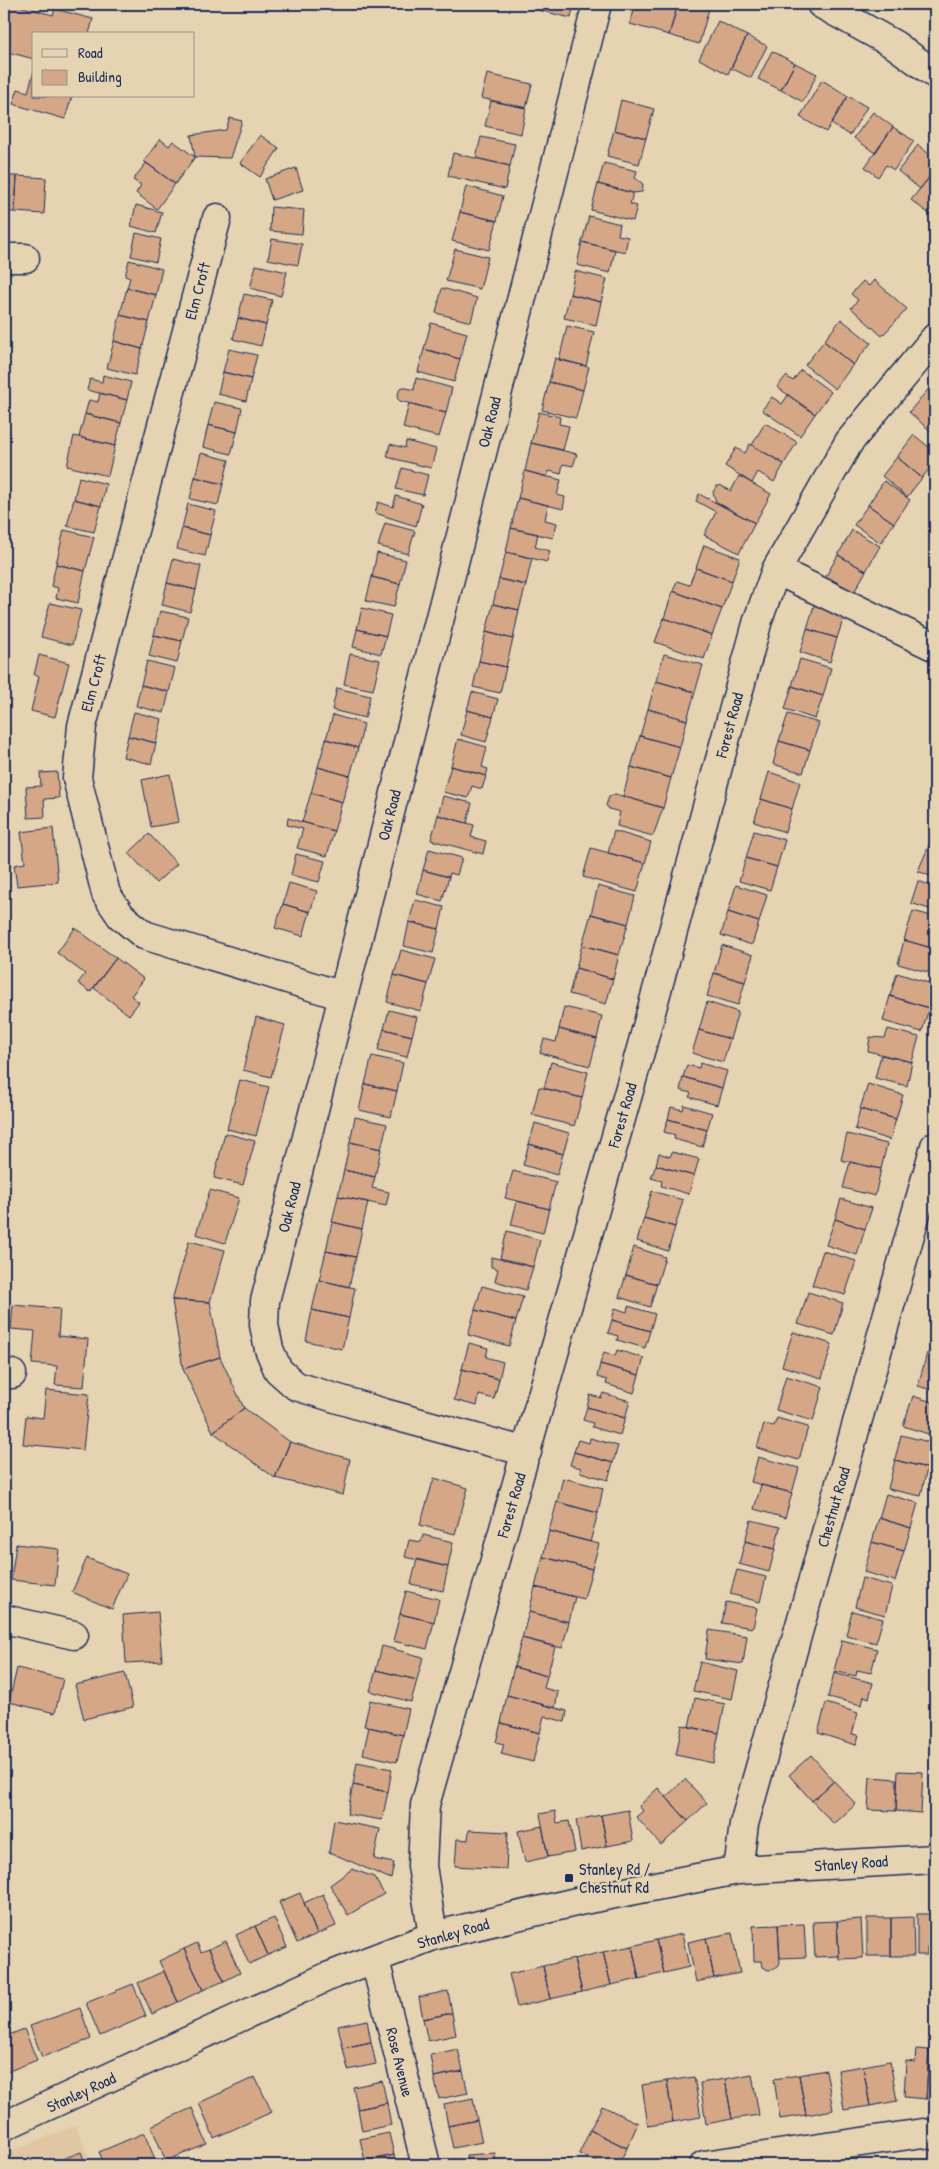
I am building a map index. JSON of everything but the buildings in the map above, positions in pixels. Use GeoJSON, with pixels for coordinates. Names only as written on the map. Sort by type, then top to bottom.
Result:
{"type":"FeatureCollection","features":[{"type":"Feature","properties":{"kind":"street","name":"Oak Road"},"geometry":{"type":"LineString","coordinates":[[527,1452],[384,1413],[296,1386],[278,1370],[269,1349],[264,1325],[266,1301],[343,996],[598,4]]}},
{"type":"Feature","properties":{"kind":"street"},"geometry":{"type":"LineString","coordinates":[[821,4],[895,45],[935,74]]}},
{"type":"Feature","properties":{"kind":"street","name":"Elm Croft"},"geometry":{"type":"LineString","coordinates":[[217,218],[82,726],[78,778],[106,894],[120,916],[144,935],[343,996]]}},
{"type":"Feature","properties":{"kind":"street","name":"Forest Road"},"geometry":{"type":"LineString","coordinates":[[432,1936],[422,1866],[426,1805],[644,1036],[758,620],[776,570],[849,442],[935,338]]}},
{"type":"Feature","properties":{"kind":"street"},"geometry":{"type":"LineString","coordinates":[[776,570],[935,647]]}},
{"type":"Feature","properties":{"kind":"street","name":"Chestnut Road"},"geometry":{"type":"LineString","coordinates":[[738,1870],[744,1824],[935,1146]]}},
{"type":"Feature","properties":{"kind":"street"},"geometry":{"type":"LineString","coordinates":[[4,1619],[74,1635]]}},
{"type":"Feature","properties":{"kind":"street","name":"Stanley Road"},"geometry":{"type":"LineString","coordinates":[[4,2126],[327,1977],[375,1960],[432,1936],[584,1900],[738,1870],[935,1859]]}},
{"type":"Feature","properties":{"kind":"street","name":"Rose Avenue"},"geometry":{"type":"LineString","coordinates":[[375,1960],[426,2165]]}},
{"type":"Feature","properties":{"kind":"street"},"geometry":{"type":"LineString","coordinates":[[704,2165],[923,2133],[935,2136]]}},
{"type":"Feature","properties":{"kind":"shaded area"},"geometry":{"type":"Polygon","coordinates":[[[76,2125],[92,2165],[4,2165],[4,2154],[76,2125]]]}},
{"type":"Feature","properties":{"kind":"place","name":"Stanley Rd / Chestnut Rd"},"geometry":{"type":"Point","coordinates":[569,1878]}}]}
